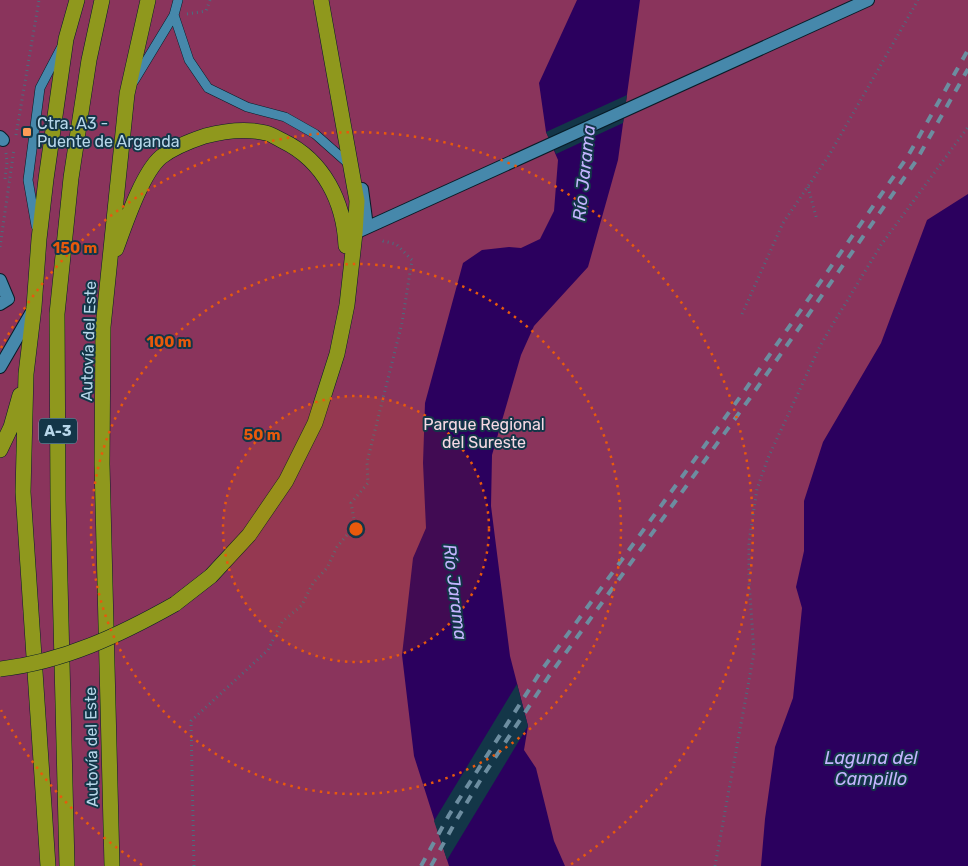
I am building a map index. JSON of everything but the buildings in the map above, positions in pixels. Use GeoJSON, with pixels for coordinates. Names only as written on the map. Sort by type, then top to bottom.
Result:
{"type":"FeatureCollection","features":[{"type":"Feature","properties":{"kind":"highway"},"geometry":{"type":"LineString","coordinates":[[48,866],[23,492],[26,374],[34,307],[39,239],[66,39],[77,0]]}},
{"type":"Feature","properties":{"kind":"highway","name":"Autovía del Este"},"geometry":{"type":"LineString","coordinates":[[66,866],[58,500],[57,314],[71,178],[89,60],[102,0]]}},
{"type":"Feature","properties":{"kind":"highway","name":"Autovía del Este"},"geometry":{"type":"LineString","coordinates":[[112,866],[102,464],[102,327],[127,94],[148,0]]}},
{"type":"Feature","properties":{"kind":"highway"},"geometry":{"type":"LineString","coordinates":[[0,669],[42,661],[78,651],[114,636],[175,604],[211,576],[249,535],[286,481],[315,423],[337,354],[347,305],[351,238],[357,201],[321,0]]}},
{"type":"Feature","properties":{"kind":"highway"},"geometry":{"type":"LineString","coordinates":[[108,267],[142,184],[160,158],[188,141],[226,130],[266,133],[298,148],[323,174],[340,207],[344,224],[351,238]]}},
{"type":"Feature","properties":{"kind":"highway"},"geometry":{"type":"LineString","coordinates":[[0,450],[11,427],[26,374]]}},
{"type":"Feature","properties":{"kind":"street"},"geometry":{"type":"LineString","coordinates":[[351,238],[392,215],[868,0]]}},
{"type":"Feature","properties":{"kind":"street"},"geometry":{"type":"LineString","coordinates":[[0,280],[8,299],[0,304]]}},
{"type":"Feature","properties":{"kind":"street"},"geometry":{"type":"LineString","coordinates":[[0,367],[5,354],[34,307]]}},
{"type":"Feature","properties":{"kind":"lane"},"geometry":{"type":"LineString","coordinates":[[127,94],[174,15],[178,0]]}},
{"type":"Feature","properties":{"kind":"lane"},"geometry":{"type":"LineString","coordinates":[[174,15],[188,60],[208,88],[246,107],[285,117],[314,134],[351,166]]}},
{"type":"Feature","properties":{"kind":"path"},"geometry":{"type":"LineString","coordinates":[[0,247],[9,180],[39,0]]}},
{"type":"Feature","properties":{"kind":"path"},"geometry":{"type":"LineString","coordinates":[[174,15],[206,11],[210,0]]}},
{"type":"Feature","properties":{"kind":"path"},"geometry":{"type":"LineString","coordinates":[[742,314],[783,223],[828,158],[918,0]]}},
{"type":"Feature","properties":{"kind":"path"},"geometry":{"type":"LineString","coordinates":[[715,866],[754,653],[749,581],[749,542],[757,489],[776,441],[820,346],[881,245],[968,127]]}},
{"type":"Feature","properties":{"kind":"path"},"geometry":{"type":"LineString","coordinates":[[2,138],[7,162],[5,179],[9,180]]}},
{"type":"Feature","properties":{"kind":"path"},"geometry":{"type":"LineString","coordinates":[[808,186],[816,220]]}},
{"type":"Feature","properties":{"kind":"path"},"geometry":{"type":"LineString","coordinates":[[194,866],[191,721],[268,650],[282,622],[302,605],[313,583],[327,568],[337,547],[351,530],[354,519],[351,503],[368,483],[367,462],[402,323],[412,260],[396,244],[383,241],[377,236],[351,238]]}},
{"type":"Feature","properties":{"kind":"green space","name":"Parque Regional del Sureste"},"geometry":{"type":"Polygon","coordinates":[[[0,0],[968,0],[968,866],[0,866],[0,0]]]}},
{"type":"Feature","properties":{"kind":"water","name":"Río Jarama"},"geometry":{"type":"Polygon","coordinates":[[[577,0],[640,0],[618,160],[588,267],[534,326],[521,355],[492,455],[491,506],[510,656],[528,726],[524,750],[536,768],[554,841],[565,866],[449,866],[414,756],[402,655],[413,558],[426,528],[423,463],[425,403],[463,263],[482,250],[509,247],[521,248],[540,239],[554,211],[558,160],[546,132],[539,83],[577,0]]]}},
{"type":"Feature","properties":{"kind":"water","name":"Laguna del Campillo"},"geometry":{"type":"Polygon","coordinates":[[[968,194],[968,866],[761,866],[765,819],[775,747],[793,698],[802,608],[796,587],[804,551],[804,501],[823,442],[881,343],[927,220],[968,194]]]}},
{"type":"Feature","properties":{"kind":"pier"},"geometry":{"type":"Polygon","coordinates":[[[627,95],[623,123],[556,154],[546,132],[627,95]]]}},
{"type":"Feature","properties":{"kind":"pier"},"geometry":{"type":"Polygon","coordinates":[[[517,684],[528,726],[447,860],[434,821],[517,684]]]}},
{"type":"Feature","properties":{"kind":"railway"},"geometry":{"type":"LineString","coordinates":[[421,866],[449,815],[541,671],[743,393],[908,156],[968,50]]}},
{"type":"Feature","properties":{"kind":"railway"},"geometry":{"type":"LineString","coordinates":[[431,866],[481,779],[549,676],[750,398],[916,161],[968,69]]}},
{"type":"Feature","properties":{"kind":"place","name":"Ctra. A3 - Puente de Arganda"},"geometry":{"type":"Point","coordinates":[27,132]}}]}
